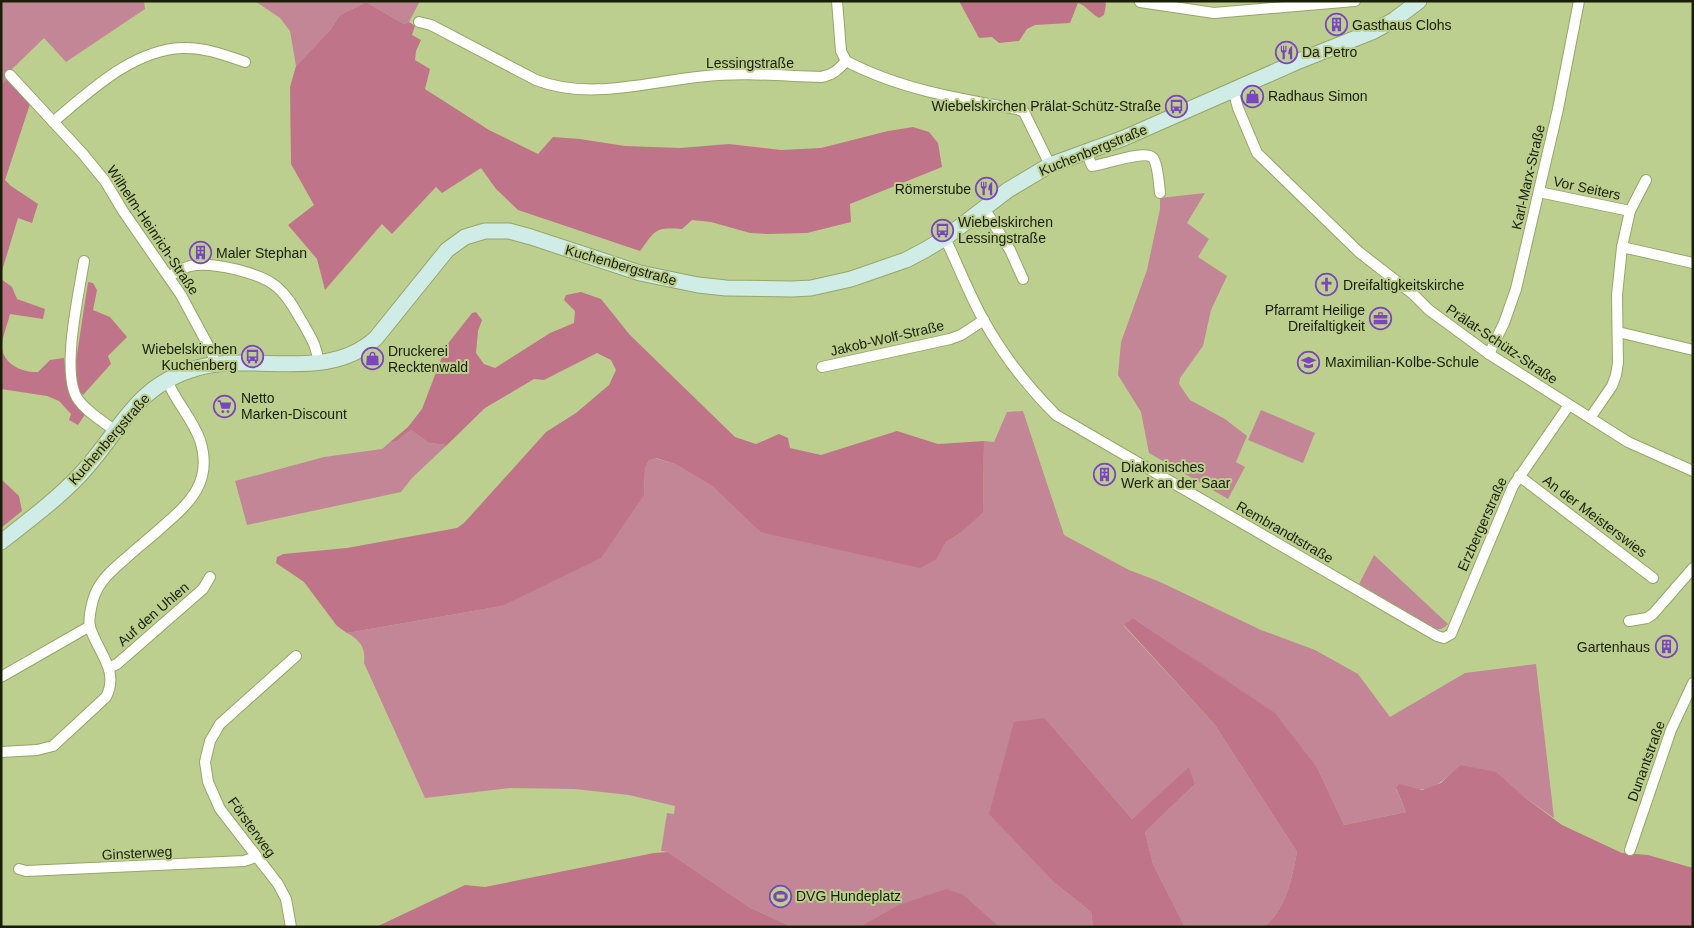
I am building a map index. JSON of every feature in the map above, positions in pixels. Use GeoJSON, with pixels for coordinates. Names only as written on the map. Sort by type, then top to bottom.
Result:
{"type":"FeatureCollection","features":[{"type":"Feature","properties":{"kind":"main road","name":"Kuchenbergstraße"},"geometry":{"type":"LineString","coordinates":[[1,542],[78,478],[132,408],[145,395],[167,380],[197,368],[216,364],[318,363],[345,358],[368,345],[447,250],[465,237],[485,231],[509,231],[640,273],[674,281],[726,288],[811,288],[851,279],[906,260],[945,238],[1024,180],[1050,166],[1157,124],[1374,31],[1394,20],[1416,2]]}},
{"type":"Feature","properties":{"kind":"street"},"geometry":{"type":"LineString","coordinates":[[837,1],[841,51],[846,61],[884,77],[929,92],[1024,112],[1050,166]]}},
{"type":"Feature","properties":{"kind":"street"},"geometry":{"type":"LineString","coordinates":[[1140,2],[1214,13],[1355,1]]}},
{"type":"Feature","properties":{"kind":"street","name":"Karl-Marx-Straße"},"geometry":{"type":"LineString","coordinates":[[1490,354],[1516,289],[1558,109],[1579,1]]}},
{"type":"Feature","properties":{"kind":"street","name":"Lessingstraße"},"geometry":{"type":"LineString","coordinates":[[419,22],[431,25],[536,80],[573,90],[600,90],[728,74],[821,77],[830,76],[846,61]]}},
{"type":"Feature","properties":{"kind":"street"},"geometry":{"type":"LineString","coordinates":[[53,122],[125,66],[153,54],[181,48],[196,48],[212,51],[245,62]]}},
{"type":"Feature","properties":{"kind":"street","name":"Wilhelm-Heinrich-Straße"},"geometry":{"type":"LineString","coordinates":[[10,75],[105,181],[170,276],[210,349],[216,364]]}},
{"type":"Feature","properties":{"kind":"street","name":"Prälat-Schütz-Straße"},"geometry":{"type":"LineString","coordinates":[[1233,90],[1253,145],[1263,161],[1359,252],[1413,294],[1428,310],[1490,354],[1590,418],[1644,450],[1693,471]]}},
{"type":"Feature","properties":{"kind":"street"},"geometry":{"type":"LineString","coordinates":[[1086,152],[1092,166],[1126,157],[1149,156],[1153,158],[1156,163],[1160,193]]}},
{"type":"Feature","properties":{"kind":"street","name":"Vor Seiters"},"geometry":{"type":"LineString","coordinates":[[1590,418],[1612,386],[1616,375],[1618,363],[1617,295],[1622,247],[1630,211],[1646,180]]}},
{"type":"Feature","properties":{"kind":"street","name":"Vor Seiters"},"geometry":{"type":"LineString","coordinates":[[1539,192],[1630,211]]}},
{"type":"Feature","properties":{"kind":"street"},"geometry":{"type":"LineString","coordinates":[[984,208],[1010,250],[1023,279]]}},
{"type":"Feature","properties":{"kind":"street","name":"Rembrandtstraße"},"geometry":{"type":"LineString","coordinates":[[945,238],[984,320],[1014,367],[1048,407],[1065,421],[1437,636],[1444,638],[1450,636]]}},
{"type":"Feature","properties":{"kind":"street"},"geometry":{"type":"LineString","coordinates":[[1622,247],[1693,263]]}},
{"type":"Feature","properties":{"kind":"street"},"geometry":{"type":"LineString","coordinates":[[84,261],[70,354],[72,386],[78,400],[115,431]]}},
{"type":"Feature","properties":{"kind":"street"},"geometry":{"type":"LineString","coordinates":[[170,276],[189,266],[206,265],[218,266],[267,279],[279,288],[289,300],[314,343],[318,353],[318,363]]}},
{"type":"Feature","properties":{"kind":"street","name":"Jakob-Wolf-Straße"},"geometry":{"type":"LineString","coordinates":[[822,367],[950,339],[961,335],[984,320]]}},
{"type":"Feature","properties":{"kind":"street"},"geometry":{"type":"LineString","coordinates":[[1618,332],[1693,350]]}},
{"type":"Feature","properties":{"kind":"street"},"geometry":{"type":"LineString","coordinates":[[1,677],[90,626],[93,601],[101,582],[175,516],[188,503],[198,488],[204,470],[200,440],[167,380]]}},
{"type":"Feature","properties":{"kind":"street","name":"Erzbergerstraße"},"geometry":{"type":"LineString","coordinates":[[1450,636],[1513,486],[1569,405]]}},
{"type":"Feature","properties":{"kind":"street","name":"An der Meisterswies"},"geometry":{"type":"LineString","coordinates":[[1519,476],[1653,578]]}},
{"type":"Feature","properties":{"kind":"street"},"geometry":{"type":"LineString","coordinates":[[1629,621],[1647,618],[1653,614],[1693,568]]}},
{"type":"Feature","properties":{"kind":"street","name":"Auf den Uhlen"},"geometry":{"type":"LineString","coordinates":[[109,668],[117,664],[203,589],[210,577]]}},
{"type":"Feature","properties":{"kind":"street","name":"Auf den Uhlen"},"geometry":{"type":"LineString","coordinates":[[1,752],[45,749],[53,746],[60,742],[106,697],[110,689],[109,668],[90,626]]}},
{"type":"Feature","properties":{"kind":"street","name":"Försterweg"},"geometry":{"type":"LineString","coordinates":[[291,927],[286,899],[278,884],[220,809],[213,795],[206,772],[207,751],[210,741],[220,724],[296,656]]}},
{"type":"Feature","properties":{"kind":"street","name":"Dunantstraße"},"geometry":{"type":"LineString","coordinates":[[1630,850],[1671,730],[1693,683]]}},
{"type":"Feature","properties":{"kind":"street","name":"Ginsterweg"},"geometry":{"type":"LineString","coordinates":[[19,869],[26,872],[94,869],[244,860],[256,857]]}},
{"type":"Feature","properties":{"kind":"shaded area"},"geometry":{"type":"Polygon","coordinates":[[[1,1],[144,1],[145,9],[66,62],[44,38],[7,74],[9,78],[1,85],[1,1]]]}},
{"type":"Feature","properties":{"kind":"shaded area"},"geometry":{"type":"Polygon","coordinates":[[[255,1],[420,1],[409,22],[404,24],[366,2],[340,15],[330,30],[296,66],[290,31],[280,18],[255,1]]]}},
{"type":"Feature","properties":{"kind":"shaded area"},"geometry":{"type":"Polygon","coordinates":[[[959,1],[1105,1],[1106,5],[1104,15],[1099,18],[1078,3],[1070,23],[1035,25],[1027,29],[1019,41],[999,43],[992,37],[979,38],[959,1]]]}},
{"type":"Feature","properties":{"kind":"shaded area"},"geometry":{"type":"Polygon","coordinates":[[[366,2],[404,24],[409,22],[415,26],[412,35],[421,40],[416,51],[415,60],[430,69],[425,89],[489,130],[538,154],[553,137],[625,146],[680,148],[729,144],[781,150],[821,148],[888,131],[913,127],[929,132],[938,143],[942,167],[850,204],[851,222],[807,233],[768,234],[750,233],[711,222],[692,220],[682,229],[656,231],[640,251],[518,210],[496,189],[481,168],[442,193],[436,187],[392,234],[382,224],[325,290],[317,259],[288,225],[314,205],[291,164],[290,87],[296,66],[330,30],[340,15],[366,2]]]}},
{"type":"Feature","properties":{"kind":"shaded area"},"geometry":{"type":"Polygon","coordinates":[[[9,78],[31,101],[5,180],[38,204],[32,223],[18,218],[1,274],[1,85],[9,78]]]}},
{"type":"Feature","properties":{"kind":"shaded area"},"geometry":{"type":"Polygon","coordinates":[[[1205,193],[1187,223],[1209,239],[1198,257],[1227,276],[1211,310],[1203,346],[1180,378],[1179,384],[1190,400],[1225,419],[1247,436],[1236,462],[1245,467],[1228,499],[1149,453],[1141,412],[1118,375],[1121,342],[1147,270],[1160,209],[1160,198],[1205,193]]]}},
{"type":"Feature","properties":{"kind":"shaded area"},"geometry":{"type":"Polygon","coordinates":[[[1,279],[12,287],[17,299],[45,309],[43,319],[10,314],[2,348],[6,359],[15,367],[38,372],[50,360],[64,358],[69,393],[86,413],[78,425],[69,420],[71,414],[59,401],[47,396],[1,389],[1,279]]]}},
{"type":"Feature","properties":{"kind":"shaded area"},"geometry":{"type":"Polygon","coordinates":[[[88,282],[93,283],[97,290],[93,310],[110,317],[127,337],[108,356],[111,364],[83,395],[77,389],[74,374],[88,282]]]}},
{"type":"Feature","properties":{"kind":"shaded area"},"geometry":{"type":"Polygon","coordinates":[[[581,292],[601,299],[630,335],[735,437],[756,444],[779,434],[788,438],[790,448],[821,455],[897,431],[938,444],[984,441],[983,513],[962,532],[946,542],[937,559],[920,568],[760,532],[712,486],[675,464],[656,458],[649,460],[645,469],[644,495],[601,558],[502,606],[347,633],[337,626],[304,582],[276,563],[277,557],[283,554],[347,548],[457,528],[464,523],[546,432],[576,413],[609,385],[616,370],[611,360],[597,353],[544,380],[534,379],[485,408],[447,445],[429,443],[411,430],[397,441],[389,443],[408,427],[422,409],[446,346],[472,313],[476,312],[482,320],[478,331],[476,353],[484,364],[495,368],[550,333],[574,323],[575,311],[564,300],[566,295],[581,292]]]}},
{"type":"Feature","properties":{"kind":"shaded area"},"geometry":{"type":"Polygon","coordinates":[[[1261,410],[1315,433],[1303,463],[1248,440],[1261,410]]]}},
{"type":"Feature","properties":{"kind":"shaded area"},"geometry":{"type":"Polygon","coordinates":[[[1023,411],[1064,535],[1129,570],[1158,581],[1261,630],[1315,650],[1358,674],[1390,717],[1465,673],[1536,664],[1554,818],[1524,797],[1460,765],[1444,780],[1432,787],[1417,790],[1396,789],[1406,812],[1344,825],[1318,769],[1185,653],[1133,618],[1124,626],[1215,725],[1297,852],[1283,903],[1271,920],[1263,927],[1185,927],[1153,864],[1145,832],[1195,784],[1189,768],[1132,819],[1045,718],[1056,884],[1091,912],[1093,927],[1000,927],[964,895],[896,906],[859,927],[792,927],[749,907],[668,852],[661,851],[667,813],[674,814],[675,806],[629,795],[575,789],[510,788],[425,798],[364,663],[363,649],[359,642],[347,633],[502,606],[644,495],[645,469],[649,460],[655,458],[675,464],[712,486],[760,532],[937,559],[946,542],[962,532],[983,513],[984,441],[994,442],[1007,412],[1023,411]]]}},
{"type":"Feature","properties":{"kind":"shaded area"},"geometry":{"type":"Polygon","coordinates":[[[411,430],[429,443],[447,445],[412,478],[401,492],[247,525],[235,481],[324,457],[382,449],[389,443],[397,441],[411,430]]]}},
{"type":"Feature","properties":{"kind":"shaded area"},"geometry":{"type":"Polygon","coordinates":[[[1,479],[19,496],[22,511],[1,528],[1,479]]]}},
{"type":"Feature","properties":{"kind":"shaded area"},"geometry":{"type":"Polygon","coordinates":[[[1374,555],[1448,624],[1442,628],[1435,629],[1359,584],[1374,555]]]}},
{"type":"Feature","properties":{"kind":"shaded area"},"geometry":{"type":"Polygon","coordinates":[[[1133,618],[1275,713],[1318,769],[1344,825],[1406,812],[1396,788],[1399,784],[1422,790],[1441,783],[1460,765],[1496,772],[1524,797],[1562,825],[1622,853],[1648,855],[1693,868],[1693,927],[1263,927],[1271,920],[1283,903],[1297,852],[1215,725],[1124,625],[1133,618]]]}},
{"type":"Feature","properties":{"kind":"shaded area"},"geometry":{"type":"Polygon","coordinates":[[[1045,718],[1132,819],[1189,767],[1195,784],[1145,832],[1153,864],[1185,927],[1093,927],[1091,912],[1056,884],[989,814],[1014,722],[1045,718]]]}},
{"type":"Feature","properties":{"kind":"shaded area"},"geometry":{"type":"Polygon","coordinates":[[[668,852],[749,907],[792,927],[376,927],[465,885],[485,887],[654,853],[668,852]]]}},
{"type":"Feature","properties":{"kind":"shaded area"},"geometry":{"type":"Polygon","coordinates":[[[946,889],[964,895],[1000,927],[859,927],[896,906],[946,889]]]}},
{"type":"Feature","properties":{"kind":"place","name":"Gasthaus Clohs"},"geometry":{"type":"Point","coordinates":[1336,25]}},
{"type":"Feature","properties":{"kind":"place","name":"Da Petro"},"geometry":{"type":"Point","coordinates":[1286,52]}},
{"type":"Feature","properties":{"kind":"place","name":"Radhaus Simon"},"geometry":{"type":"Point","coordinates":[1252,96]}},
{"type":"Feature","properties":{"kind":"place","name":"Wiebelskirchen Prälat-Schütz-Straße"},"geometry":{"type":"Point","coordinates":[1177,106]}},
{"type":"Feature","properties":{"kind":"place","name":"Römerstube"},"geometry":{"type":"Point","coordinates":[987,189]}},
{"type":"Feature","properties":{"kind":"place","name":"Wiebelskirchen Lessingstraße"},"geometry":{"type":"Point","coordinates":[942,230]}},
{"type":"Feature","properties":{"kind":"place","name":"Maler Stephan"},"geometry":{"type":"Point","coordinates":[200,253]}},
{"type":"Feature","properties":{"kind":"place","name":"Dreifaltigkeitskirche"},"geometry":{"type":"Point","coordinates":[1327,285]}},
{"type":"Feature","properties":{"kind":"place","name":"Pfarramt Heilige Dreifaltigkeit"},"geometry":{"type":"Point","coordinates":[1381,318]}},
{"type":"Feature","properties":{"kind":"place","name":"Wiebelskirchen Kuchenberg"},"geometry":{"type":"Point","coordinates":[253,357]}},
{"type":"Feature","properties":{"kind":"place","name":"Druckerei Recktenwald"},"geometry":{"type":"Point","coordinates":[372,359]}},
{"type":"Feature","properties":{"kind":"place","name":"Maximilian-Kolbe-Schule"},"geometry":{"type":"Point","coordinates":[1309,362]}},
{"type":"Feature","properties":{"kind":"place","name":"Netto Marken-Discount"},"geometry":{"type":"Point","coordinates":[225,406]}},
{"type":"Feature","properties":{"kind":"place","name":"Diakonisches Werk an der Saar"},"geometry":{"type":"Point","coordinates":[1105,475]}},
{"type":"Feature","properties":{"kind":"place","name":"Gartenhaus"},"geometry":{"type":"Point","coordinates":[1666,647]}},
{"type":"Feature","properties":{"kind":"place","name":"DVG Hundeplatz"},"geometry":{"type":"Point","coordinates":[780,896]}}]}
